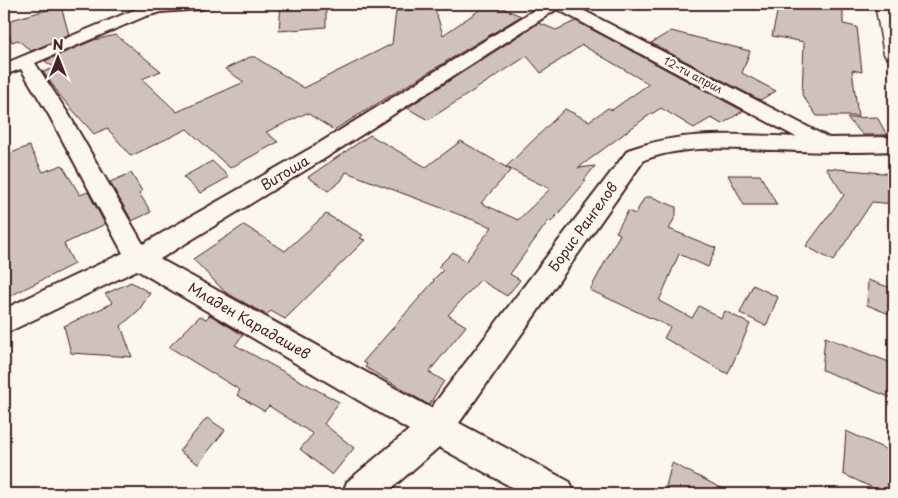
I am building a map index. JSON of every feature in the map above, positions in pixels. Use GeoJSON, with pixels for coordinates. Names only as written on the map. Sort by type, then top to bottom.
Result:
{"type":"FeatureCollection","features":[{"type":"Feature","properties":{"kind":"main road"},"geometry":{"type":"LineString","coordinates":[[883,4],[894,54]]}},
{"type":"Feature","properties":{"kind":"street"},"geometry":{"type":"LineString","coordinates":[[139,259],[60,114],[15,66],[156,6],[201,4]]}},
{"type":"Feature","properties":{"kind":"street","name":"Витоша"},"geometry":{"type":"LineString","coordinates":[[4,322],[139,259],[320,152],[554,4]]}},
{"type":"Feature","properties":{"kind":"street","name":"12-ти април"},"geometry":{"type":"LineString","coordinates":[[560,4],[827,146]]}},
{"type":"Feature","properties":{"kind":"street","name":"Борис Рангелов"},"geometry":{"type":"LineString","coordinates":[[360,494],[436,428],[636,155],[650,148],[697,141],[827,146],[894,144]]}},
{"type":"Feature","properties":{"kind":"street","name":"Младен Карадашев"},"geometry":{"type":"LineString","coordinates":[[139,259],[436,428],[558,494]]}},
{"type":"Feature","properties":{"kind":"building"},"geometry":{"type":"Polygon","coordinates":[[[281,4],[326,4],[326,27],[279,31],[281,4]]]}},
{"type":"Feature","properties":{"kind":"building"},"geometry":{"type":"Polygon","coordinates":[[[493,4],[521,16],[334,130],[307,113],[266,132],[278,142],[230,168],[187,129],[131,156],[107,128],[94,134],[62,98],[43,72],[55,68],[45,61],[94,40],[116,35],[161,71],[142,79],[177,112],[244,82],[225,69],[250,57],[255,57],[304,88],[392,44],[396,11],[435,9],[443,35],[487,5],[493,4]]]}},
{"type":"Feature","properties":{"kind":"building"},"geometry":{"type":"Polygon","coordinates":[[[779,4],[823,4],[843,8],[843,24],[857,27],[862,72],[852,70],[858,116],[817,116],[802,95],[804,42],[772,36],[779,4]]]}},
{"type":"Feature","properties":{"kind":"building"},"geometry":{"type":"Polygon","coordinates":[[[61,6],[69,35],[31,51],[18,40],[12,42],[4,22],[61,6]]]}},
{"type":"Feature","properties":{"kind":"building"},"geometry":{"type":"Polygon","coordinates":[[[576,21],[743,111],[722,124],[711,118],[694,128],[661,108],[578,168],[595,166],[584,180],[586,181],[551,222],[549,220],[510,274],[520,280],[507,296],[480,280],[448,315],[466,326],[429,372],[444,381],[429,405],[365,367],[367,364],[363,362],[443,270],[438,267],[453,252],[466,261],[492,227],[346,172],[341,181],[328,191],[308,177],[370,135],[426,167],[461,141],[511,170],[481,203],[518,220],[550,189],[506,167],[565,109],[589,121],[608,108],[612,110],[649,84],[582,45],[541,73],[527,56],[428,120],[407,108],[539,23],[556,30],[576,21]]]}},
{"type":"Feature","properties":{"kind":"building"},"geometry":{"type":"Polygon","coordinates":[[[671,31],[750,51],[742,73],[776,91],[760,100],[651,43],[671,31]]]}},
{"type":"Feature","properties":{"kind":"building"},"geometry":{"type":"Polygon","coordinates":[[[877,117],[887,135],[863,135],[847,118],[877,117]]]}},
{"type":"Feature","properties":{"kind":"building"},"geometry":{"type":"Polygon","coordinates":[[[29,146],[43,172],[62,165],[80,195],[88,192],[105,224],[64,244],[74,264],[4,299],[4,156],[29,146]]]}},
{"type":"Feature","properties":{"kind":"building"},"geometry":{"type":"Polygon","coordinates":[[[212,161],[229,177],[200,193],[183,177],[212,161]]]}},
{"type":"Feature","properties":{"kind":"building"},"geometry":{"type":"Polygon","coordinates":[[[826,168],[894,174],[894,204],[872,202],[833,261],[806,246],[844,195],[826,168]]]}},
{"type":"Feature","properties":{"kind":"building"},"geometry":{"type":"Polygon","coordinates":[[[131,173],[142,191],[139,193],[151,212],[132,221],[110,182],[131,173]]]}},
{"type":"Feature","properties":{"kind":"building"},"geometry":{"type":"Polygon","coordinates":[[[728,175],[760,175],[777,205],[744,205],[728,175]]]}},
{"type":"Feature","properties":{"kind":"building"},"geometry":{"type":"Polygon","coordinates":[[[645,197],[652,197],[676,207],[676,215],[669,229],[716,248],[708,267],[679,254],[659,301],[692,318],[699,306],[721,318],[725,311],[750,324],[728,374],[664,338],[670,327],[590,290],[620,234],[616,232],[628,211],[635,214],[645,197]]]}},
{"type":"Feature","properties":{"kind":"building"},"geometry":{"type":"Polygon","coordinates":[[[326,214],[363,235],[360,238],[365,240],[285,319],[271,311],[267,314],[263,313],[225,292],[193,259],[244,225],[285,251],[326,214]]]}},
{"type":"Feature","properties":{"kind":"building"},"geometry":{"type":"Polygon","coordinates":[[[868,280],[894,289],[894,316],[867,305],[868,280]]]}},
{"type":"Feature","properties":{"kind":"building"},"geometry":{"type":"Polygon","coordinates":[[[131,282],[150,293],[139,310],[121,326],[132,357],[71,353],[64,326],[113,303],[105,294],[131,282]]]}},
{"type":"Feature","properties":{"kind":"building"},"geometry":{"type":"Polygon","coordinates":[[[753,285],[778,297],[766,326],[740,313],[753,285]]]}},
{"type":"Feature","properties":{"kind":"building"},"geometry":{"type":"Polygon","coordinates":[[[210,315],[243,335],[235,345],[339,402],[324,424],[354,448],[332,475],[300,449],[313,434],[269,406],[264,411],[237,395],[240,390],[169,347],[200,316],[206,319],[210,315]]]}},
{"type":"Feature","properties":{"kind":"building"},"geometry":{"type":"Polygon","coordinates":[[[825,337],[894,364],[894,399],[822,370],[825,337]]]}},
{"type":"Feature","properties":{"kind":"building"},"geometry":{"type":"Polygon","coordinates":[[[207,418],[225,430],[198,464],[179,451],[207,418]]]}},
{"type":"Feature","properties":{"kind":"building"},"geometry":{"type":"Polygon","coordinates":[[[846,431],[894,453],[894,494],[886,494],[843,474],[846,431]]]}},
{"type":"Feature","properties":{"kind":"building"},"geometry":{"type":"Polygon","coordinates":[[[672,463],[733,494],[664,494],[672,463]]]}}]}
